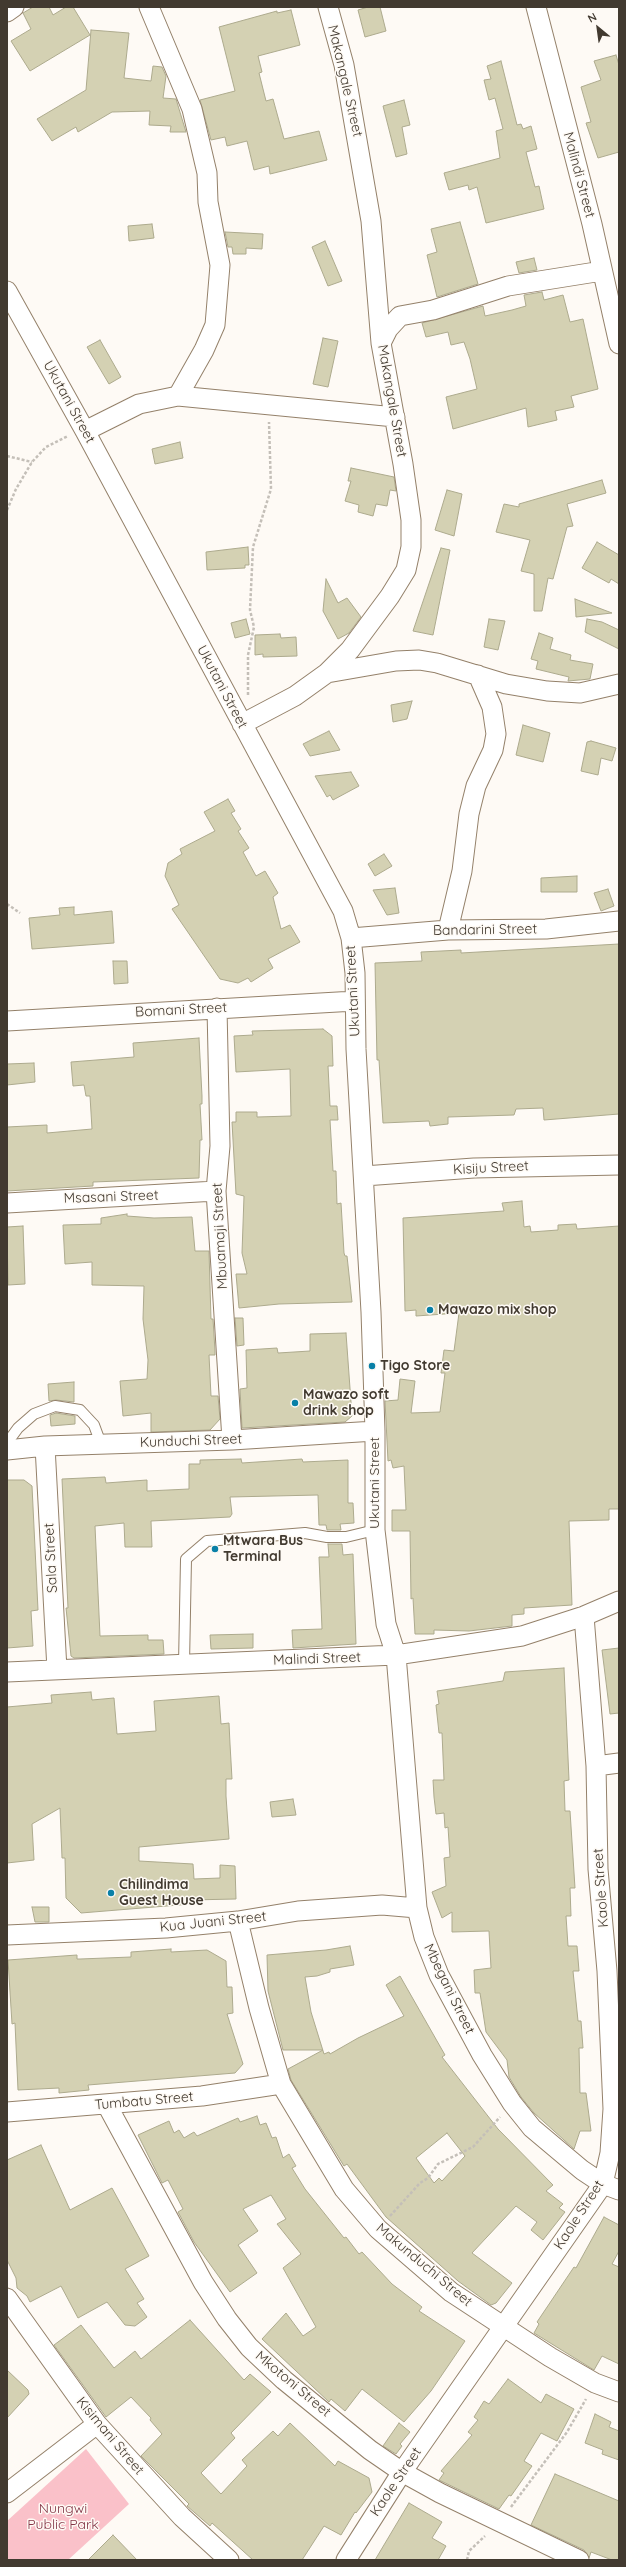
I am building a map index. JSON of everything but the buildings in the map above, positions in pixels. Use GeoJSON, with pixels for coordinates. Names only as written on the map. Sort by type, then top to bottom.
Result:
{"type":"FeatureCollection","features":[{"type":"Feature","properties":{"kind":"street"},"geometry":{"type":"LineString","coordinates":[[7,12],[14,7]]}},
{"type":"Feature","properties":{"kind":"street"},"geometry":{"type":"LineString","coordinates":[[149,7],[192,109],[207,173],[208,202],[220,265],[215,325],[204,350],[178,396]]}},
{"type":"Feature","properties":{"kind":"street","name":"Makangale Street"},"geometry":{"type":"LineString","coordinates":[[239,719],[295,696],[328,673],[350,650],[376,616],[406,570],[411,547],[412,520],[381,343],[368,197],[345,72],[328,7]]}},
{"type":"Feature","properties":{"kind":"street","name":"Malindi Street"},"geometry":{"type":"LineString","coordinates":[[536,7],[609,281],[619,344]]}},
{"type":"Feature","properties":{"kind":"street"},"geometry":{"type":"LineString","coordinates":[[381,343],[388,329],[400,316],[433,310],[508,286],[609,281]]}},
{"type":"Feature","properties":{"kind":"street","name":"Ukutani Street"},"geometry":{"type":"LineString","coordinates":[[7,291],[85,431],[239,719],[326,876],[343,911],[351,938],[355,974],[375,1431],[375,1530],[386,1624],[396,1656]]}},
{"type":"Feature","properties":{"kind":"street"},"geometry":{"type":"LineString","coordinates":[[85,431],[139,404],[178,396],[395,417]]}},
{"type":"Feature","properties":{"kind":"street"},"geometry":{"type":"LineString","coordinates":[[328,673],[389,662],[420,660],[506,684],[565,693],[580,693],[619,684]]}},
{"type":"Feature","properties":{"kind":"street"},"geometry":{"type":"LineString","coordinates":[[448,930],[462,871],[469,814],[476,786],[493,750],[496,734],[492,707],[478,675]]}},
{"type":"Feature","properties":{"kind":"street","name":"Bandarini Street"},"geometry":{"type":"LineString","coordinates":[[351,938],[448,930],[546,929],[619,921]]}},
{"type":"Feature","properties":{"kind":"street","name":"Bomani Street"},"geometry":{"type":"LineString","coordinates":[[7,1021],[355,1000]]}},
{"type":"Feature","properties":{"kind":"street","name":"Mbuamaji Street"},"geometry":{"type":"LineString","coordinates":[[217,1008],[220,1146],[216,1191],[232,1440]]}},
{"type":"Feature","properties":{"kind":"street","name":"Kisiju Street"},"geometry":{"type":"LineString","coordinates":[[364,1176],[474,1168],[619,1164]]}},
{"type":"Feature","properties":{"kind":"street","name":"Msasani Street"},"geometry":{"type":"LineString","coordinates":[[7,1203],[216,1191]]}},
{"type":"Feature","properties":{"kind":"street","name":"Kunduchi Street"},"geometry":{"type":"LineString","coordinates":[[7,1450],[45,1446],[232,1440],[375,1431]]}},
{"type":"Feature","properties":{"kind":"street","name":"Sala Street"},"geometry":{"type":"LineString","coordinates":[[45,1446],[57,1670]]}},
{"type":"Feature","properties":{"kind":"street","name":"Malindi Street"},"geometry":{"type":"LineString","coordinates":[[7,1672],[396,1656],[522,1636],[584,1616],[619,1601]]}},
{"type":"Feature","properties":{"kind":"street","name":"Kaole Street"},"geometry":{"type":"LineString","coordinates":[[346,2560],[402,2472],[503,2328],[611,2187],[613,2109],[607,1971],[598,1869],[596,1766],[584,1616]]}},
{"type":"Feature","properties":{"kind":"street","name":"Mbegani Street"},"geometry":{"type":"LineString","coordinates":[[396,1656],[418,1908],[424,1936],[439,1975],[482,2056],[512,2103],[532,2128],[582,2170],[611,2187]]}},
{"type":"Feature","properties":{"kind":"street"},"geometry":{"type":"LineString","coordinates":[[596,1766],[619,1763]]}},
{"type":"Feature","properties":{"kind":"street","name":"Kua Juani Street"},"geometry":{"type":"LineString","coordinates":[[7,1935],[166,1928],[238,1921],[298,1911],[382,1905],[418,1908]]}},
{"type":"Feature","properties":{"kind":"street","name":"Makunduchi Street"},"geometry":{"type":"LineString","coordinates":[[238,1921],[259,2008],[281,2084],[344,2189],[378,2229],[451,2292],[503,2328],[595,2383],[619,2392]]}},
{"type":"Feature","properties":{"kind":"street","name":"Tumbatu Street"},"geometry":{"type":"LineString","coordinates":[[7,2112],[107,2105],[202,2096],[281,2084]]}},
{"type":"Feature","properties":{"kind":"street","name":"Mkotoni Street"},"geometry":{"type":"LineString","coordinates":[[107,2105],[203,2282],[231,2325],[250,2347],[284,2380],[370,2450],[402,2472],[440,2493],[579,2560]]}},
{"type":"Feature","properties":{"kind":"street","name":"Kisimani Street"},"geometry":{"type":"LineString","coordinates":[[7,2298],[97,2424],[182,2518],[229,2560]]}},
{"type":"Feature","properties":{"kind":"street"},"geometry":{"type":"LineString","coordinates":[[7,2493],[97,2424]]}},
{"type":"Feature","properties":{"kind":"lane"},"geometry":{"type":"LineString","coordinates":[[7,1444],[18,1428],[34,1414],[55,1406],[80,1410],[94,1425],[101,1444]]}},
{"type":"Feature","properties":{"kind":"lane"},"geometry":{"type":"LineString","coordinates":[[184,1664],[186,1559],[207,1541],[304,1533],[327,1538],[346,1537],[375,1530]]}},
{"type":"Feature","properties":{"kind":"path"},"geometry":{"type":"LineString","coordinates":[[239,719],[250,687],[248,655],[254,627],[250,610],[253,547],[271,489],[269,406]]}},
{"type":"Feature","properties":{"kind":"path"},"geometry":{"type":"LineString","coordinates":[[7,510],[16,489],[32,462],[46,447],[57,440],[85,431]]}},
{"type":"Feature","properties":{"kind":"path"},"geometry":{"type":"LineString","coordinates":[[7,456],[32,462]]}},
{"type":"Feature","properties":{"kind":"path"},"geometry":{"type":"LineString","coordinates":[[7,904],[20,913]]}},
{"type":"Feature","properties":{"kind":"path"},"geometry":{"type":"LineString","coordinates":[[378,2229],[416,2188],[428,2178],[438,2164],[474,2147],[512,2103]]}},
{"type":"Feature","properties":{"kind":"path"},"geometry":{"type":"LineString","coordinates":[[467,2560],[469,2551],[500,2521],[567,2432],[595,2383]]}},
{"type":"Feature","properties":{"kind":"green space","name":"Nungwi Public Park"},"geometry":{"type":"Polygon","coordinates":[[[86,2449],[129,2504],[68,2560],[7,2560],[7,2521],[86,2449]]]}},
{"type":"Feature","properties":{"kind":"place","name":"Mawazo mix shop"},"geometry":{"type":"Point","coordinates":[430,1310]}},
{"type":"Feature","properties":{"kind":"place","name":"Tigo Store"},"geometry":{"type":"Point","coordinates":[372,1366]}},
{"type":"Feature","properties":{"kind":"place","name":"Mawazo soft drink shop"},"geometry":{"type":"Point","coordinates":[295,1403]}},
{"type":"Feature","properties":{"kind":"place","name":"Mtwara Bus Terminal"},"geometry":{"type":"Point","coordinates":[215,1549]}},
{"type":"Feature","properties":{"kind":"place","name":"Chilindima Guest House"},"geometry":{"type":"Point","coordinates":[111,1893]}}]}
